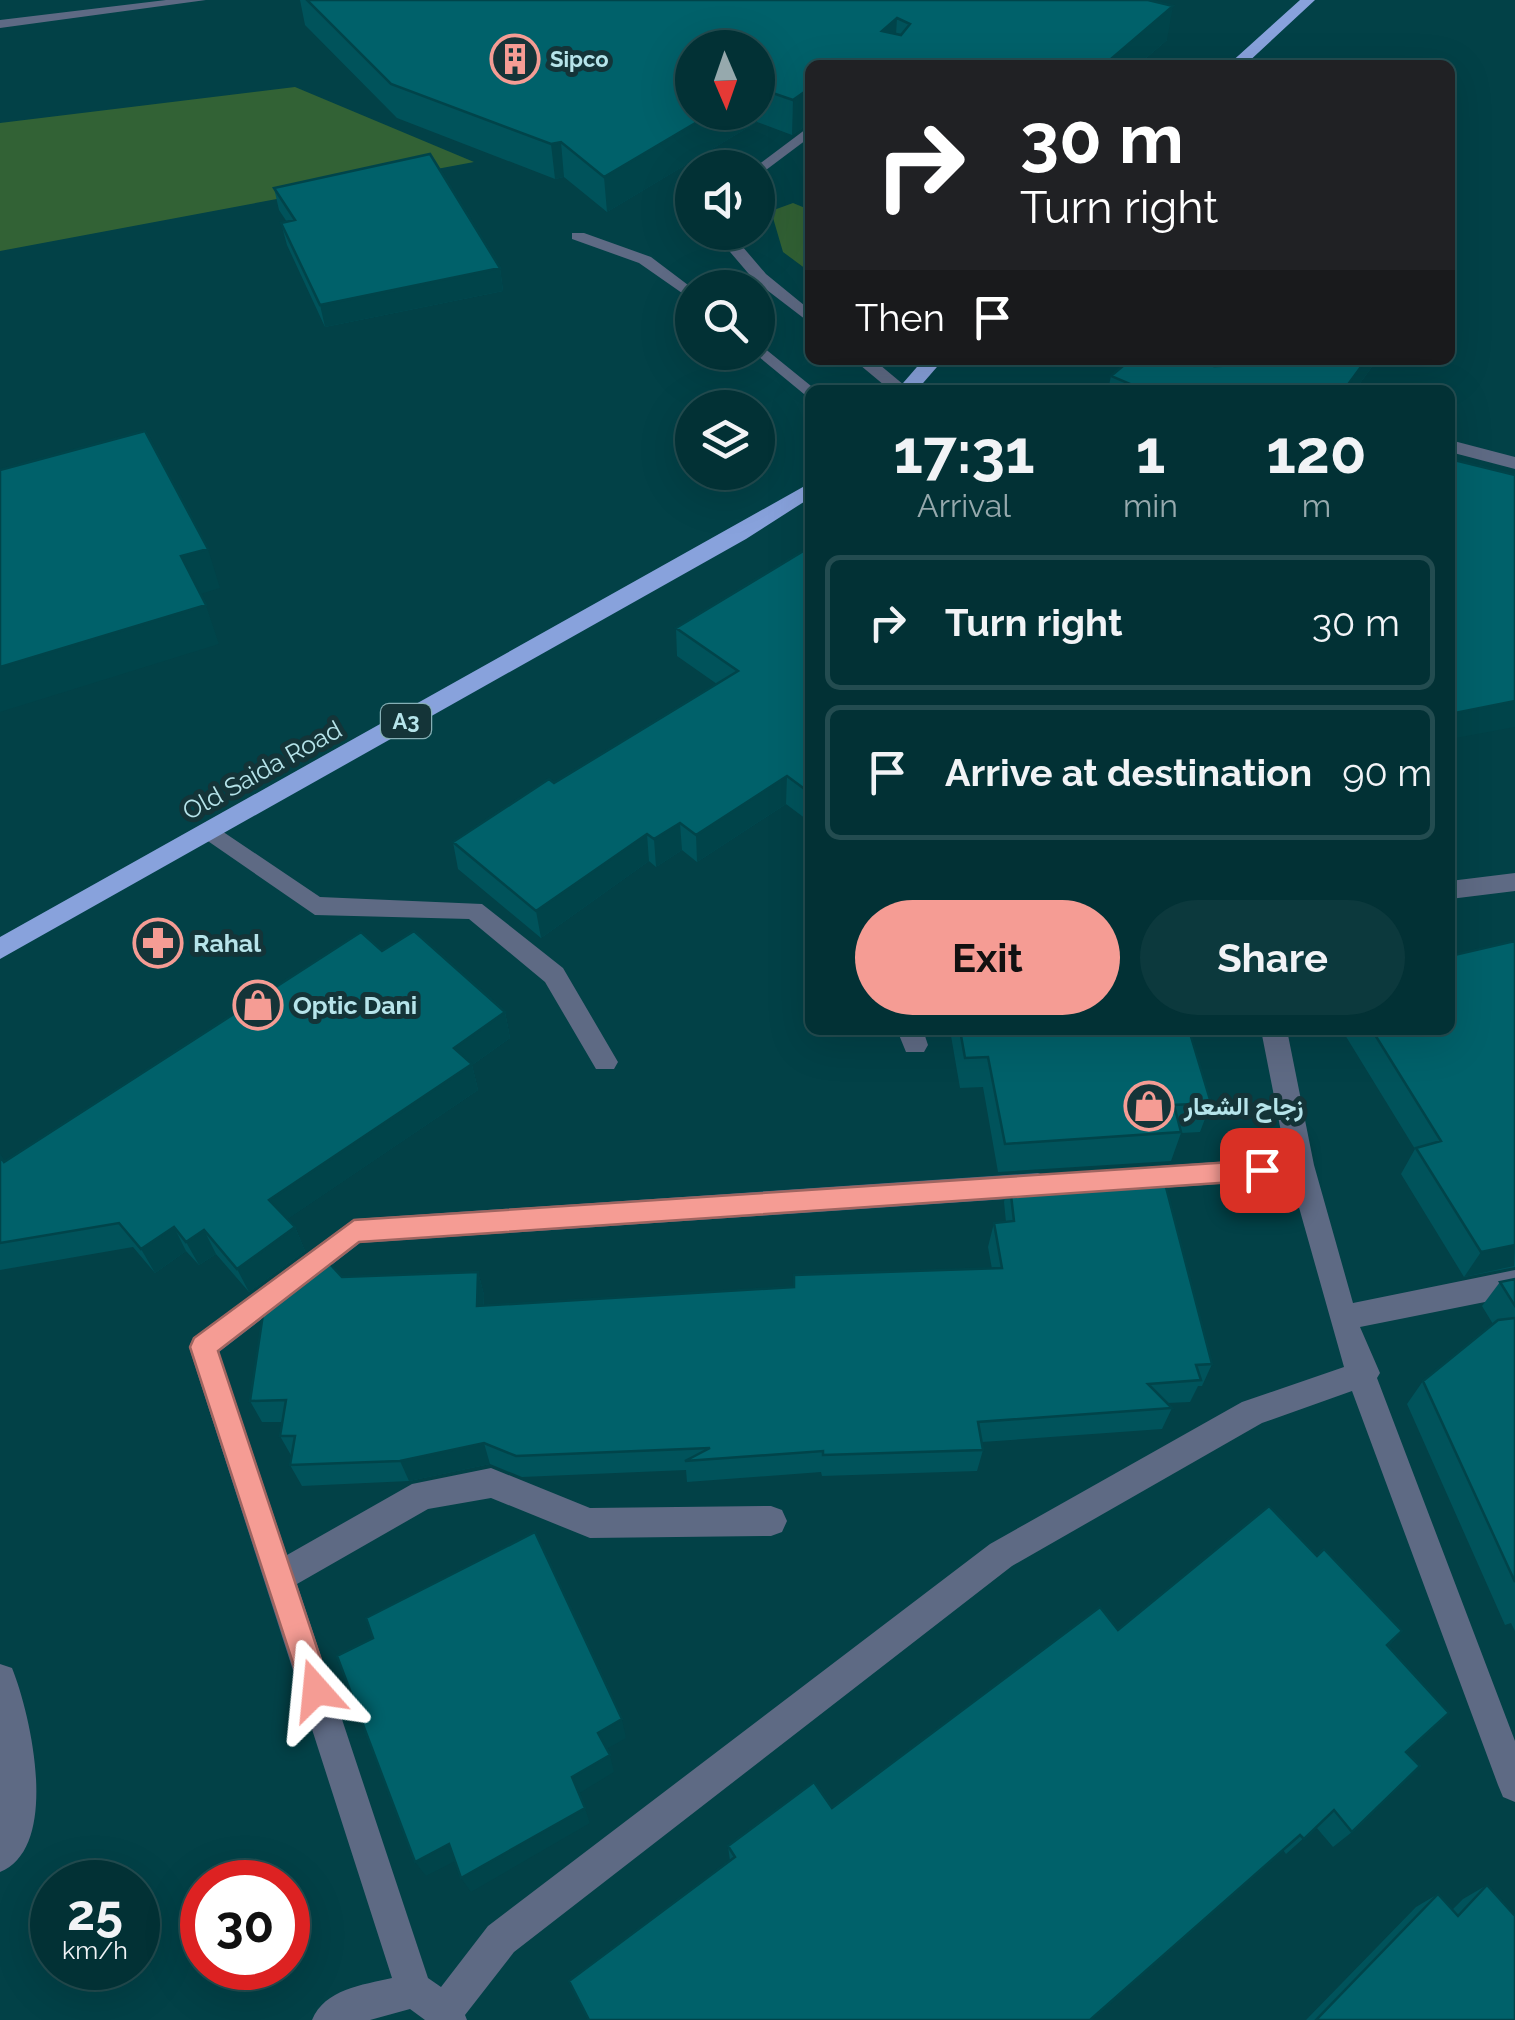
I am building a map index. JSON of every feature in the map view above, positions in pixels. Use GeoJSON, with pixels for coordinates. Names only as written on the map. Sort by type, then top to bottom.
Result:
{"type":"FeatureCollection","features":[{"type":"Feature","properties":{"kind":"highway"},"geometry":{"type":"LineString","coordinates":[[1242,60],[1308,0]]}},
{"type":"Feature","properties":{"kind":"highway"},"geometry":{"type":"LineString","coordinates":[[909,385],[928,365]]}},
{"type":"Feature","properties":{"kind":"highway","name":"Old Saida Road"},"geometry":{"type":"LineString","coordinates":[[0,950],[805,492]]}},
{"type":"Feature","properties":{"kind":"street"},"geometry":{"type":"LineString","coordinates":[[0,24],[198,0]]}},
{"type":"Feature","properties":{"kind":"street"},"geometry":{"type":"LineString","coordinates":[[775,158],[805,134]]}},
{"type":"Feature","properties":{"kind":"street"},"geometry":{"type":"LineString","coordinates":[[578,236],[645,260],[675,282]]}},
{"type":"Feature","properties":{"kind":"street"},"geometry":{"type":"LineString","coordinates":[[737,250],[760,277],[805,314]]}},
{"type":"Feature","properties":{"kind":"street"},"geometry":{"type":"LineString","coordinates":[[775,363],[805,390]]}},
{"type":"Feature","properties":{"kind":"street"},"geometry":{"type":"LineString","coordinates":[[870,365],[897,385]]}},
{"type":"Feature","properties":{"kind":"street"},"geometry":{"type":"LineString","coordinates":[[1133,365],[1180,377]]}},
{"type":"Feature","properties":{"kind":"street"},"geometry":{"type":"LineString","coordinates":[[1455,447],[1515,462]]}},
{"type":"Feature","properties":{"kind":"street"},"geometry":{"type":"LineString","coordinates":[[210,831],[315,906],[474,910],[554,975],[605,1062]]}},
{"type":"Feature","properties":{"kind":"street"},"geometry":{"type":"LineString","coordinates":[[1455,889],[1515,882]]}},
{"type":"Feature","properties":{"kind":"street"},"geometry":{"type":"LineString","coordinates":[[1275,1035],[1302,1168],[1346,1317],[1404,1494],[1515,1785]]}},
{"type":"Feature","properties":{"kind":"street"},"geometry":{"type":"LineString","coordinates":[[1104,1181],[1302,1168]]}},
{"type":"Feature","properties":{"kind":"street"},"geometry":{"type":"LineString","coordinates":[[1065,1183],[354,1231],[204,1347],[414,1990],[447,2016],[501,1939],[1000,1555],[1254,1412],[1364,1373]]}},
{"type":"Feature","properties":{"kind":"street"},"geometry":{"type":"LineString","coordinates":[[1346,1317],[1515,1283]]}},
{"type":"Feature","properties":{"kind":"street"},"geometry":{"type":"LineString","coordinates":[[279,1577],[423,1495],[491,1482],[590,1523],[771,1521]]}},
{"type":"Feature","properties":{"kind":"street"},"geometry":{"type":"LineString","coordinates":[[0,1680],[17,1746],[17,1830],[0,1855]]}},
{"type":"Feature","properties":{"kind":"street"},"geometry":{"type":"LineString","coordinates":[[330,2020],[346,2008],[414,1990]]}},
{"type":"Feature","properties":{"kind":"green space"},"geometry":{"type":"Polygon","coordinates":[[[295,87],[474,162],[0,251],[0,123],[295,87]]]}},
{"type":"Feature","properties":{"kind":"green space"},"geometry":{"type":"Polygon","coordinates":[[[793,203],[805,208],[805,268],[783,252],[775,210],[793,203]]]}},
{"type":"Feature","properties":{"kind":"building"},"geometry":{"type":"Polygon","coordinates":[[[307,0],[1148,0],[1173,6],[1110,60],[805,60],[805,92],[793,100],[775,94],[775,30],[675,30],[675,130],[684,130],[604,177],[561,142],[551,144],[391,84],[307,0]],[[897,18],[882,31],[901,35],[910,24],[897,18]]]}},
{"type":"Feature","properties":{"kind":"building"},"geometry":{"type":"Polygon","coordinates":[[[430,154],[500,268],[320,305],[281,223],[295,220],[274,188],[430,154]]]}},
{"type":"Feature","properties":{"kind":"building"},"geometry":{"type":"Polygon","coordinates":[[[1124,365],[1362,365],[1348,385],[1132,385],[1111,376],[1124,365]]]}},
{"type":"Feature","properties":{"kind":"building"},"geometry":{"type":"Polygon","coordinates":[[[145,431],[208,549],[181,556],[206,605],[0,667],[0,470],[145,431]]]}},
{"type":"Feature","properties":{"kind":"building"},"geometry":{"type":"Polygon","coordinates":[[[1455,460],[1515,475],[1515,701],[1455,713],[1455,460]]]}},
{"type":"Feature","properties":{"kind":"building"},"geometry":{"type":"Polygon","coordinates":[[[805,550],[805,789],[787,776],[696,835],[680,823],[654,839],[647,834],[536,911],[453,842],[549,779],[554,783],[738,671],[676,628],[805,550]]]}},
{"type":"Feature","properties":{"kind":"building"},"geometry":{"type":"Polygon","coordinates":[[[414,931],[505,1012],[454,1048],[472,1064],[269,1200],[295,1227],[237,1269],[204,1230],[186,1242],[174,1227],[141,1249],[119,1223],[0,1243],[0,1156],[4,1162],[361,932],[382,951],[414,931]]]}},
{"type":"Feature","properties":{"kind":"building"},"geometry":{"type":"Polygon","coordinates":[[[1515,941],[1515,1245],[1481,1252],[1416,1148],[1441,1141],[1375,1035],[1455,1035],[1455,955],[1515,941]]]}},
{"type":"Feature","properties":{"kind":"building"},"geometry":{"type":"Polygon","coordinates":[[[961,1035],[1191,1035],[1211,1103],[1174,1105],[1181,1132],[1005,1144],[988,1057],[965,1058],[961,1035]]]}},
{"type":"Feature","properties":{"kind":"building"},"geometry":{"type":"Polygon","coordinates":[[[1161,1168],[1212,1364],[1196,1365],[1201,1380],[1148,1384],[1172,1408],[978,1422],[983,1450],[823,1455],[823,1451],[685,1461],[710,1448],[516,1456],[484,1443],[400,1461],[290,1465],[295,1436],[280,1436],[286,1400],[250,1401],[265,1301],[259,1294],[317,1250],[342,1277],[478,1272],[477,1306],[794,1287],[794,1275],[1002,1268],[994,1223],[1014,1221],[1009,1178],[1161,1168]]]}},
{"type":"Feature","properties":{"kind":"building"},"geometry":{"type":"Polygon","coordinates":[[[1515,1279],[1515,1306],[1500,1282],[1515,1279]]]}},
{"type":"Feature","properties":{"kind":"building"},"geometry":{"type":"Polygon","coordinates":[[[1515,1318],[1515,1582],[1423,1381],[1498,1320],[1515,1318]]]}},
{"type":"Feature","properties":{"kind":"building"},"geometry":{"type":"Polygon","coordinates":[[[1269,1506],[1317,1556],[1324,1549],[1402,1631],[1387,1645],[1449,1713],[1406,1752],[1420,1766],[1352,1832],[1334,1810],[1304,1839],[1300,1835],[1090,2020],[589,2020],[569,1981],[735,1857],[728,1846],[814,1782],[832,1808],[1100,1607],[1118,1630],[1269,1506]]]}},
{"type":"Feature","properties":{"kind":"building"},"geometry":{"type":"Polygon","coordinates":[[[535,1532],[622,1719],[598,1733],[610,1755],[572,1777],[585,1808],[461,1878],[449,1844],[415,1862],[337,1656],[373,1638],[366,1618],[535,1532]]]}},
{"type":"Feature","properties":{"kind":"building"},"geometry":{"type":"Polygon","coordinates":[[[1487,1885],[1515,1916],[1515,2020],[1316,2020],[1438,1894],[1458,1916],[1487,1885]]]}},
{"type":"Feature","properties":{"kind":"place","name":"Sipco"},"geometry":{"type":"Point","coordinates":[515,59]}},
{"type":"Feature","properties":{"kind":"place","name":"Rahal"},"geometry":{"type":"Point","coordinates":[158,943]}},
{"type":"Feature","properties":{"kind":"place","name":"Optic Dani"},"geometry":{"type":"Point","coordinates":[258,1005]}},
{"type":"Feature","properties":{"kind":"place","name":"زجاح الشعار"},"geometry":{"type":"Point","coordinates":[1149,1106]}},
{"type":"Feature","properties":{"kind":"route"},"geometry":{"type":"LineString","coordinates":[[316,1690],[204,1347],[354,1231],[1262,1170]]}}]}
